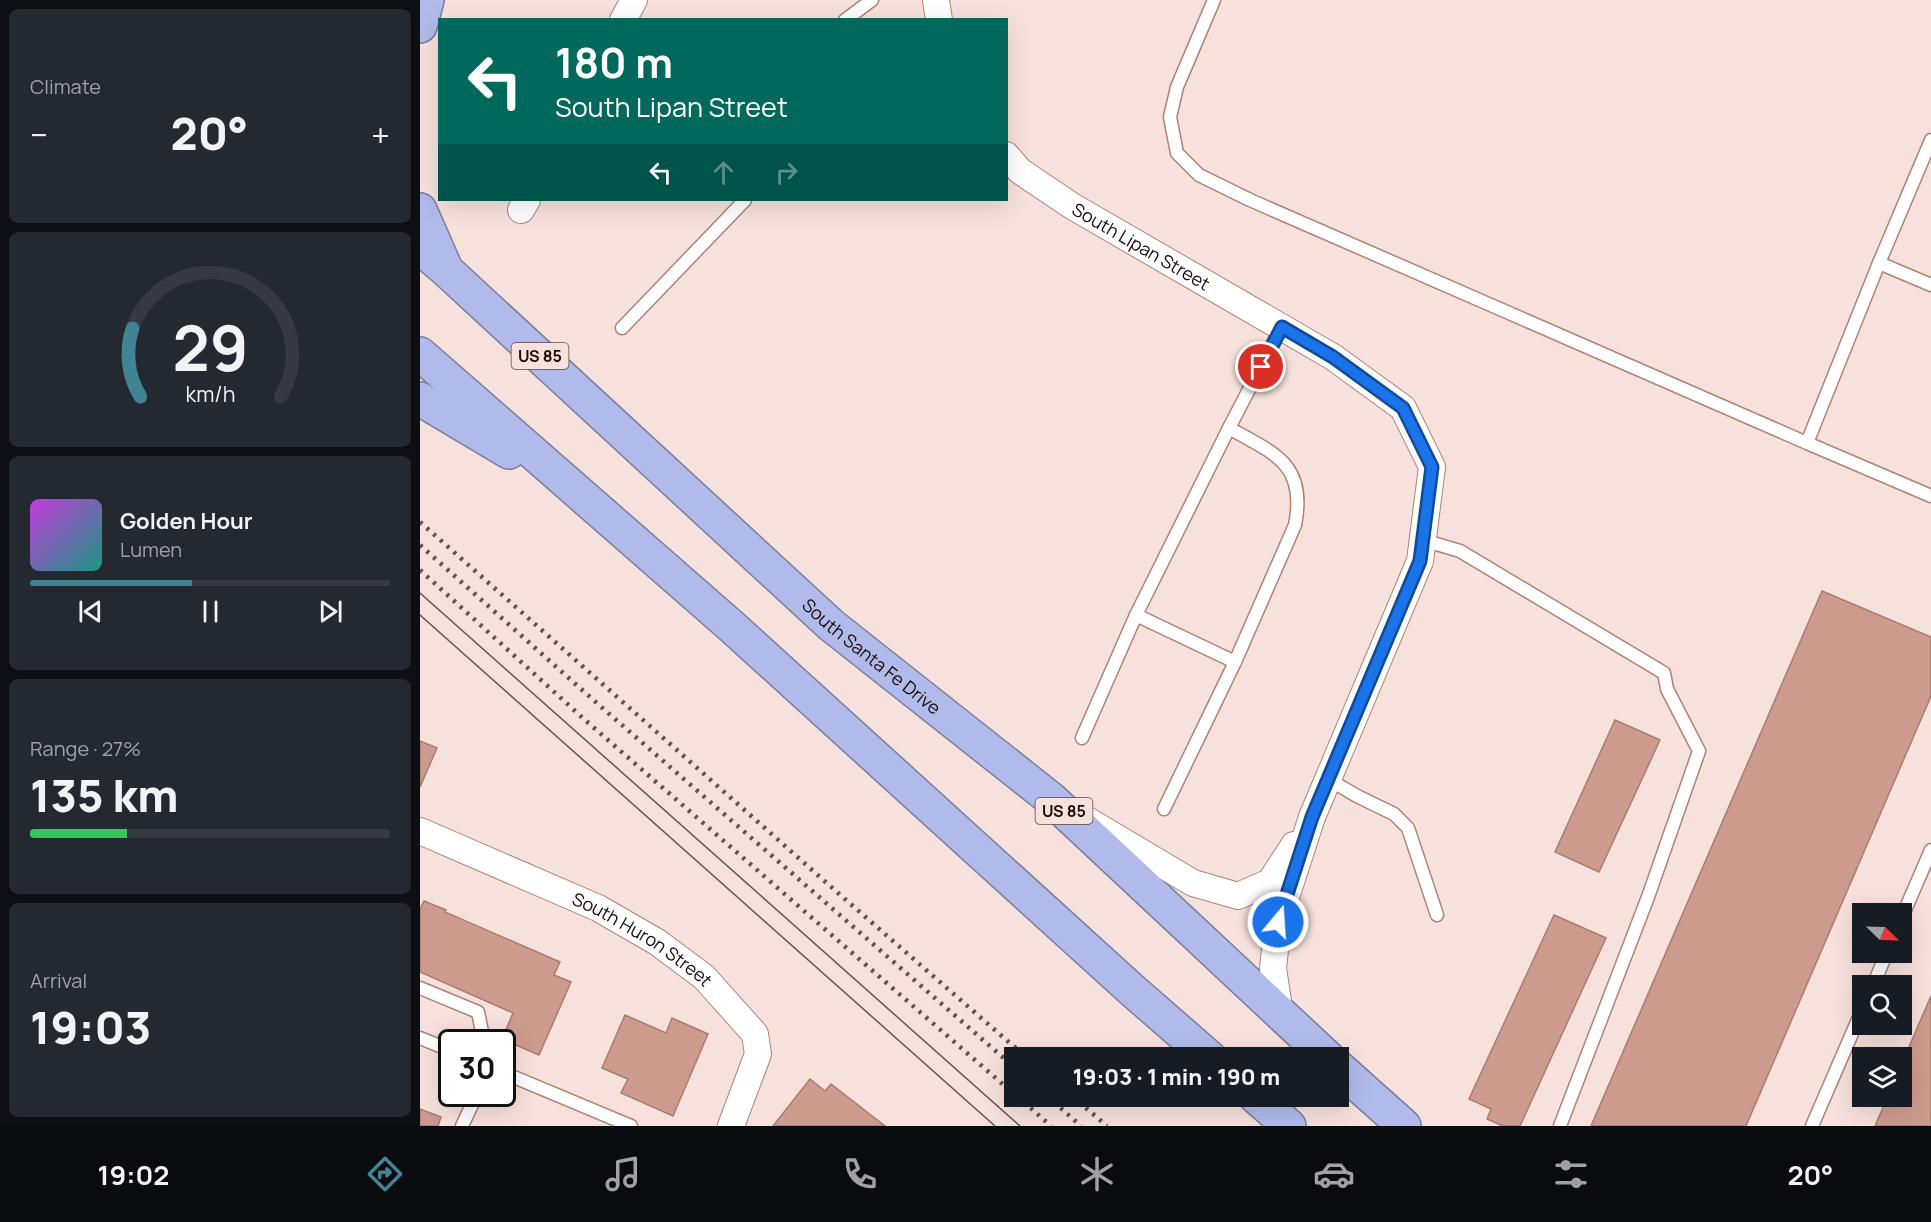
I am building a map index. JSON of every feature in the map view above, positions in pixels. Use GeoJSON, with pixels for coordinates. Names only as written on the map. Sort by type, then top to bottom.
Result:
{"type":"FeatureCollection","features":[{"type":"Feature","properties":{"kind":"highway"},"geometry":{"type":"LineString","coordinates":[[420,26],[426,0]]}},
{"type":"Feature","properties":{"kind":"highway"},"geometry":{"type":"LineString","coordinates":[[420,210],[445,269]]}},
{"type":"Feature","properties":{"kind":"highway","name":"South Santa Fe Drive"},"geometry":{"type":"LineString","coordinates":[[420,248],[831,625],[1051,799],[1316,1047]]}},
{"type":"Feature","properties":{"kind":"highway"},"geometry":{"type":"LineString","coordinates":[[420,354],[730,625],[1197,1047]]}},
{"type":"Feature","properties":{"kind":"highway"},"geometry":{"type":"LineString","coordinates":[[420,399],[582,496]]}},
{"type":"Feature","properties":{"kind":"highway"},"geometry":{"type":"LineString","coordinates":[[1349,1077],[1404,1126]]}},
{"type":"Feature","properties":{"kind":"highway"},"geometry":{"type":"LineString","coordinates":[[1267,1107],[1289,1126]]}},
{"type":"Feature","properties":{"kind":"street"},"geometry":{"type":"LineString","coordinates":[[624,18],[634,0]]}},
{"type":"Feature","properties":{"kind":"street"},"geometry":{"type":"LineString","coordinates":[[936,0],[939,18]]}},
{"type":"Feature","properties":{"kind":"street","name":"South Lipan Street"},"geometry":{"type":"LineString","coordinates":[[1008,157],[1020,171],[1072,206],[1333,357],[1403,408],[1432,467],[1420,561],[1312,817],[1278,922],[1274,968],[1280,1015]]}},
{"type":"Feature","properties":{"kind":"street","name":"South Lipan Street"},"geometry":{"type":"LineString","coordinates":[[1051,799],[1193,883],[1238,896],[1270,882],[1312,817]]}},
{"type":"Feature","properties":{"kind":"street","name":"South Huron Street"},"geometry":{"type":"LineString","coordinates":[[420,831],[598,908],[657,942],[704,976],[755,1034],[758,1054],[731,1126]]}},
{"type":"Feature","properties":{"kind":"lane"},"geometry":{"type":"LineString","coordinates":[[848,18],[872,0]]}},
{"type":"Feature","properties":{"kind":"lane"},"geometry":{"type":"LineString","coordinates":[[1214,0],[1177,87],[1170,117],[1177,153],[1199,175],[1250,200],[1931,496]]}},
{"type":"Feature","properties":{"kind":"lane"},"geometry":{"type":"LineString","coordinates":[[1807,443],[1931,140]]}},
{"type":"Feature","properties":{"kind":"lane"},"geometry":{"type":"LineString","coordinates":[[622,328],[744,201]]}},
{"type":"Feature","properties":{"kind":"lane"},"geometry":{"type":"LineString","coordinates":[[1879,263],[1931,285]]}},
{"type":"Feature","properties":{"kind":"lane"},"geometry":{"type":"LineString","coordinates":[[1082,738],[1136,615],[1282,327]]}},
{"type":"Feature","properties":{"kind":"lane"},"geometry":{"type":"LineString","coordinates":[[1164,809],[1235,662],[1294,525],[1298,506],[1297,490],[1291,473],[1281,459],[1229,428]]}},
{"type":"Feature","properties":{"kind":"lane"},"geometry":{"type":"LineString","coordinates":[[1423,540],[1460,551],[1664,673],[1667,689],[1699,751],[1648,897],[1560,1126]]}},
{"type":"Feature","properties":{"kind":"lane"},"geometry":{"type":"LineString","coordinates":[[1136,615],[1235,662]]}},
{"type":"Feature","properties":{"kind":"lane"},"geometry":{"type":"LineString","coordinates":[[1328,779],[1394,814],[1408,828],[1437,915]]}},
{"type":"Feature","properties":{"kind":"lane"},"geometry":{"type":"LineString","coordinates":[[1908,903],[1931,850]]}},
{"type":"Feature","properties":{"kind":"lane"},"geometry":{"type":"LineString","coordinates":[[420,988],[478,1012],[481,1029]]}},
{"type":"Feature","properties":{"kind":"lane"},"geometry":{"type":"LineString","coordinates":[[1812,1126],[1852,1033]]}},
{"type":"Feature","properties":{"kind":"lane"},"geometry":{"type":"LineString","coordinates":[[420,1038],[438,1045]]}},
{"type":"Feature","properties":{"kind":"lane"},"geometry":{"type":"LineString","coordinates":[[516,1078],[631,1126]]}},
{"type":"Feature","properties":{"kind":"lane"},"geometry":{"type":"LineString","coordinates":[[462,1126],[471,1107]]}},
{"type":"Feature","properties":{"kind":"building"},"geometry":{"type":"Polygon","coordinates":[[[1822,591],[1931,637],[1931,696],[1746,1126],[1591,1126],[1822,591]]]}},
{"type":"Feature","properties":{"kind":"building"},"geometry":{"type":"Polygon","coordinates":[[[1615,720],[1660,740],[1599,872],[1555,852],[1615,720]]]}},
{"type":"Feature","properties":{"kind":"building"},"geometry":{"type":"Polygon","coordinates":[[[420,741],[437,748],[420,787],[420,741]]]}},
{"type":"Feature","properties":{"kind":"building"},"geometry":{"type":"Polygon","coordinates":[[[424,901],[560,962],[554,975],[571,982],[539,1055],[516,1045],[516,1029],[506,1029],[513,1013],[420,972],[420,909],[424,901]]]}},
{"type":"Feature","properties":{"kind":"building"},"geometry":{"type":"Polygon","coordinates":[[[1554,915],[1606,938],[1520,1126],[1503,1126],[1487,1119],[1491,1109],[1469,1099],[1554,915]]]}},
{"type":"Feature","properties":{"kind":"building"},"geometry":{"type":"Polygon","coordinates":[[[1931,996],[1931,1126],[1875,1126],[1883,1107],[1912,1107],[1912,1047],[1909,1047],[1931,996]]]}},
{"type":"Feature","properties":{"kind":"building"},"geometry":{"type":"Polygon","coordinates":[[[625,1015],[666,1033],[672,1018],[708,1034],[673,1116],[621,1093],[628,1079],[602,1068],[625,1015]]]}},
{"type":"Feature","properties":{"kind":"building"},"geometry":{"type":"Polygon","coordinates":[[[810,1079],[825,1091],[831,1084],[885,1126],[773,1126],[810,1079]]]}},
{"type":"Feature","properties":{"kind":"building"},"geometry":{"type":"Polygon","coordinates":[[[420,1109],[441,1117],[438,1126],[420,1126],[420,1109]]]}},
{"type":"Feature","properties":{"kind":"tram line"},"geometry":{"type":"LineString","coordinates":[[420,593],[1020,1126]]}},
{"type":"Feature","properties":{"kind":"tram line"},"geometry":{"type":"LineString","coordinates":[[420,615],[995,1126]]}},
{"type":"Feature","properties":{"kind":"railway"},"geometry":{"type":"LineString","coordinates":[[420,522],[1014,1047]]}},
{"type":"Feature","properties":{"kind":"railway"},"geometry":{"type":"LineString","coordinates":[[420,545],[599,705],[1004,1058]]}},
{"type":"Feature","properties":{"kind":"railway"},"geometry":{"type":"LineString","coordinates":[[420,570],[585,720],[1004,1085]]}},
{"type":"Feature","properties":{"kind":"railway"},"geometry":{"type":"LineString","coordinates":[[1029,1107],[1051,1126]]}},
{"type":"Feature","properties":{"kind":"railway"},"geometry":{"type":"LineString","coordinates":[[1059,1107],[1081,1126]]}},
{"type":"Feature","properties":{"kind":"railway"},"geometry":{"type":"LineString","coordinates":[[1085,1107],[1107,1126]]}},
{"type":"Feature","properties":{"kind":"route"},"geometry":{"type":"LineString","coordinates":[[1261,367],[1282,327],[1333,357],[1403,408],[1432,467],[1420,561],[1312,817],[1278,922]]}}]}
